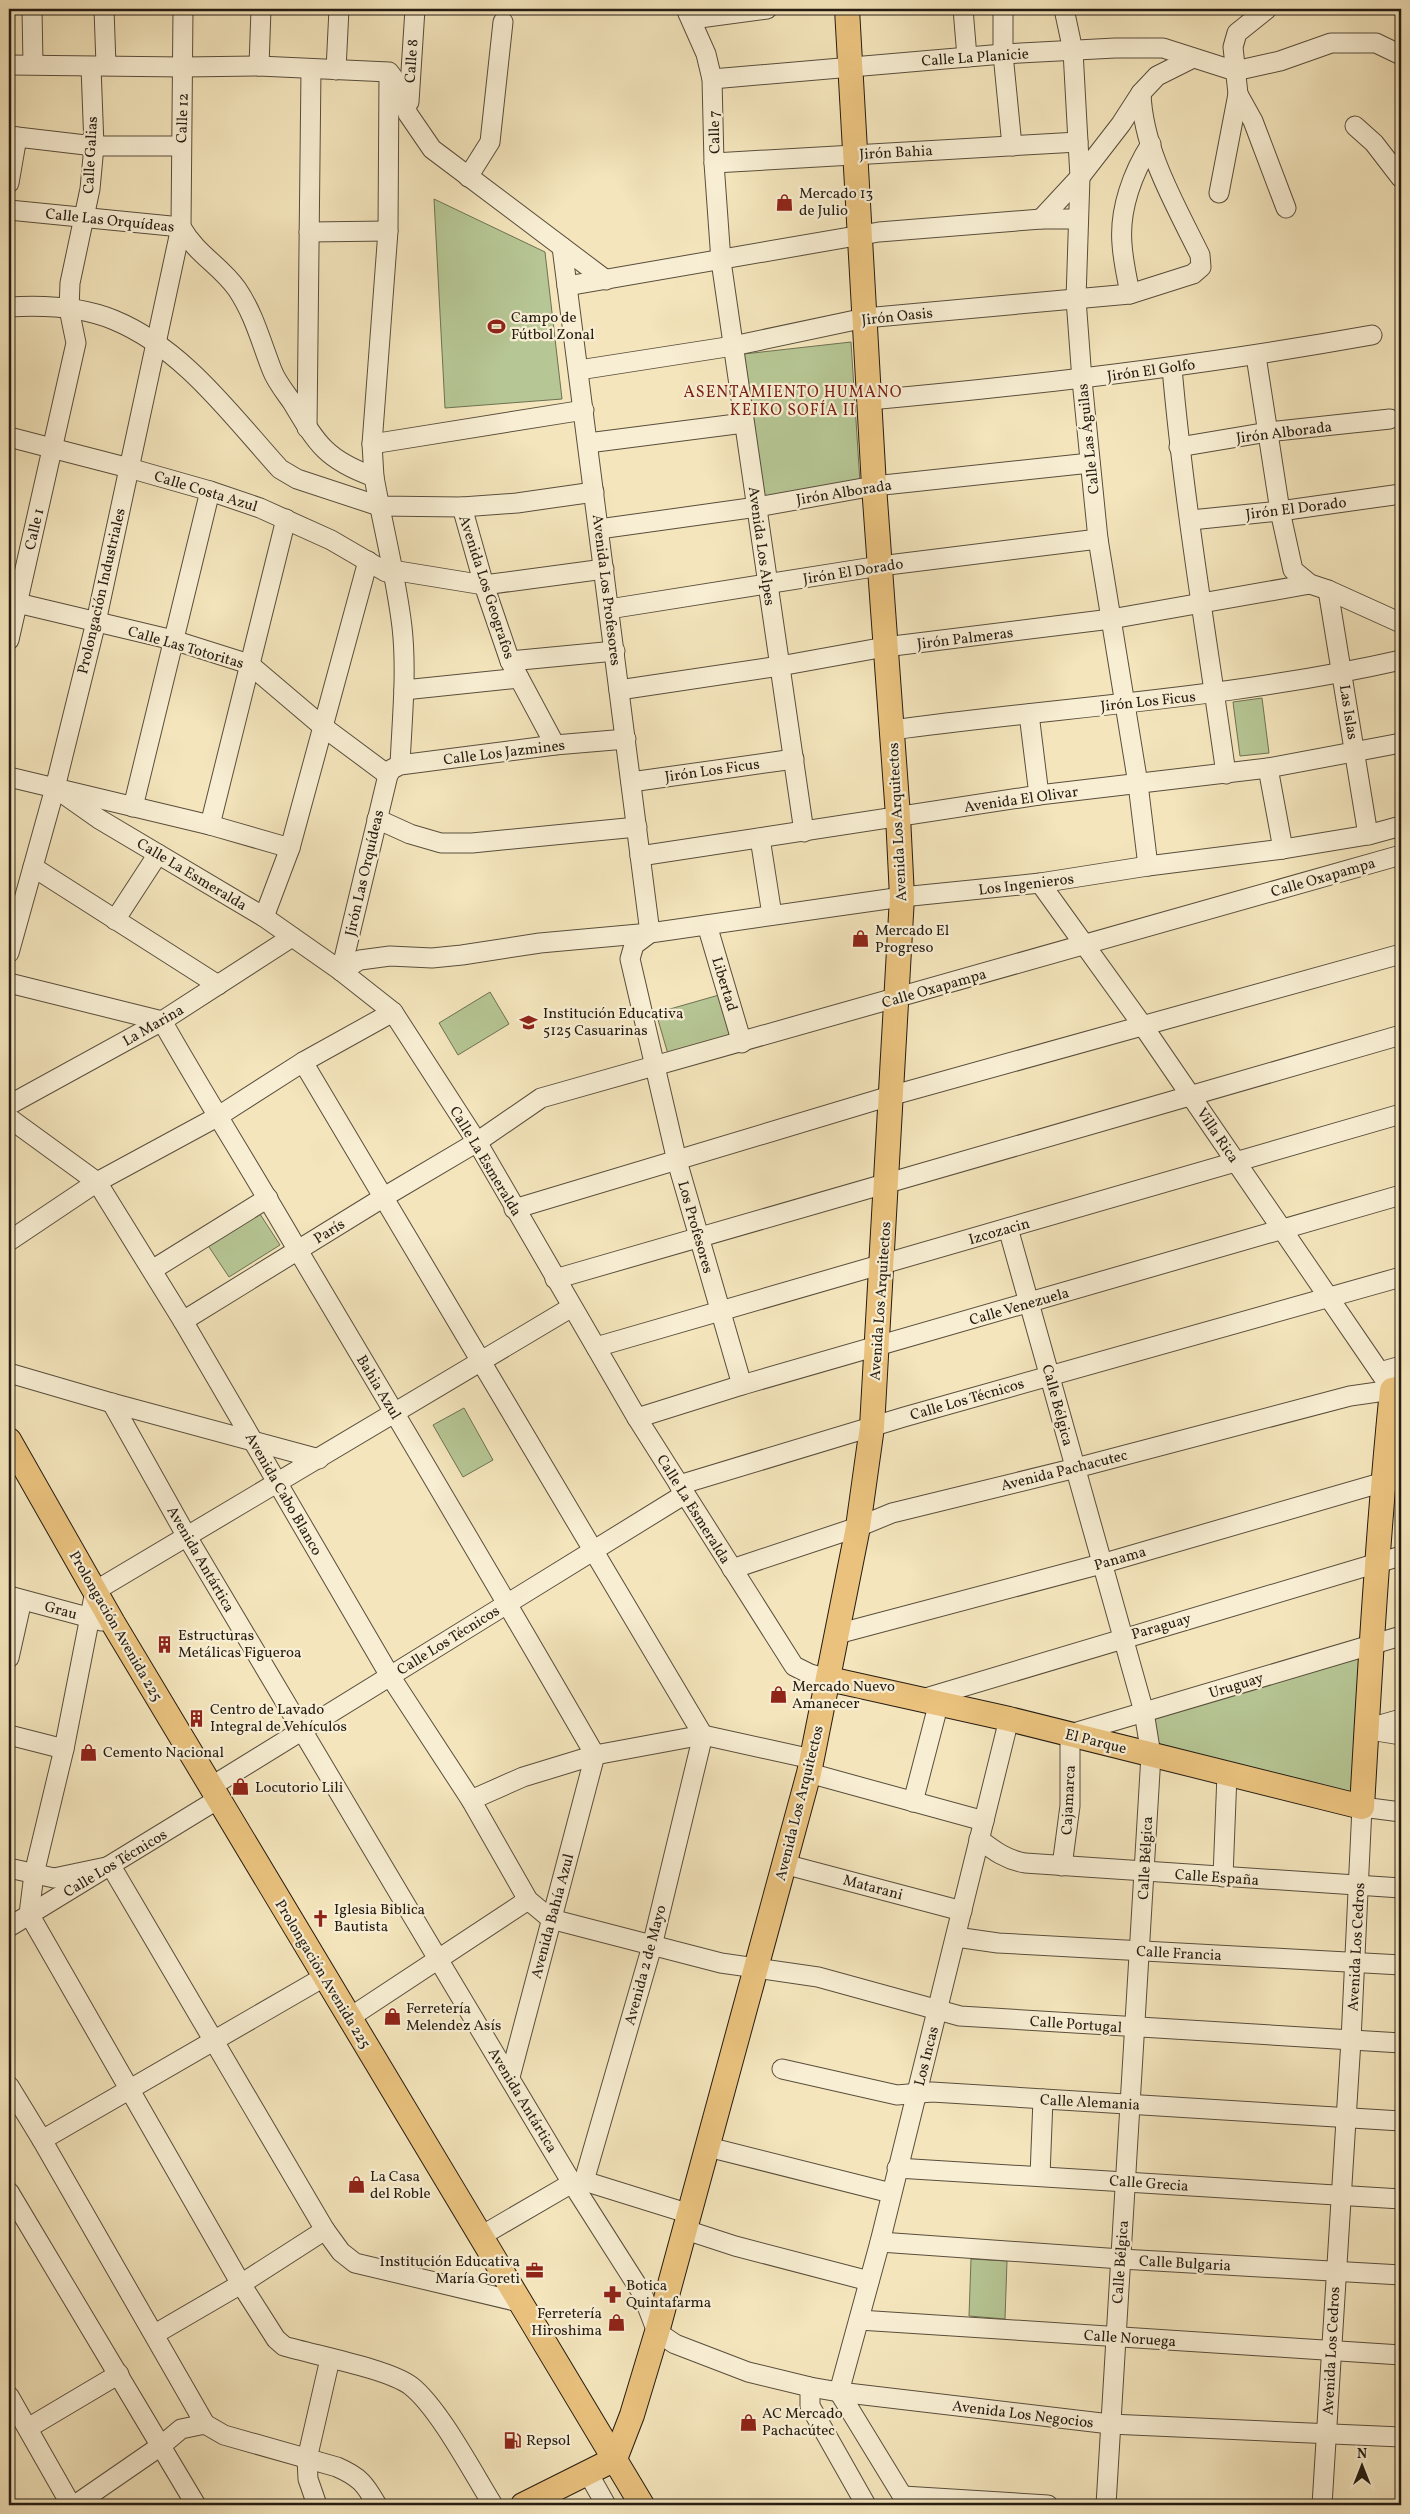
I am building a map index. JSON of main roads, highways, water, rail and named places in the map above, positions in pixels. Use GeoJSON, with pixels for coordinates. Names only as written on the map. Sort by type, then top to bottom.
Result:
{"type":"FeatureCollection","features":[{"type":"Feature","properties":{"kind":"main road","name":"Avenida Los Arquitectos"},"geometry":{"type":"LineString","coordinates":[[614,2460],[632,2415],[657,2332],[811,1766],[858,1527],[872,1427],[902,897],[898,816],[874,486],[848,9]]}},
{"type":"Feature","properties":{"kind":"main road","name":"Avenida Los Cedros"},"geometry":{"type":"LineString","coordinates":[[1362,1807],[1370,1645],[1377,1562],[1392,1480],[1391,1383]]}},
{"type":"Feature","properties":{"kind":"main road","name":"Prolongación Avenida 225"},"geometry":{"type":"LineString","coordinates":[[9,1440],[95,1591],[102,1621],[216,1792],[324,1977],[642,2505]]}},
{"type":"Feature","properties":{"kind":"main road","name":"El Parque"},"geometry":{"type":"LineString","coordinates":[[829,1679],[930,1700],[1362,1807]]}},
{"type":"Feature","properties":{"kind":"main road"},"geometry":{"type":"LineString","coordinates":[[522,2505],[614,2460]]}},
{"type":"Feature","properties":{"kind":"place","name":"Mercado 13 de Julio"},"geometry":{"type":"Point","coordinates":[785,202]}},
{"type":"Feature","properties":{"kind":"place","name":"Campo de Fútbol Zonal"},"geometry":{"type":"Point","coordinates":[497,326]}},
{"type":"Feature","properties":{"kind":"place","name":"Mercado El Progreso"},"geometry":{"type":"Point","coordinates":[861,939]}},
{"type":"Feature","properties":{"kind":"place","name":"Institución Educativa 5125 Casuarinas"},"geometry":{"type":"Point","coordinates":[529,1022]}},
{"type":"Feature","properties":{"kind":"place","name":"Estructuras Metálicas Figueroa"},"geometry":{"type":"Point","coordinates":[164,1644]}},
{"type":"Feature","properties":{"kind":"place","name":"Mercado Nuevo Amanecer"},"geometry":{"type":"Point","coordinates":[778,1695]}},
{"type":"Feature","properties":{"kind":"place","name":"Centro de Lavado Integral de Vehículos"},"geometry":{"type":"Point","coordinates":[196,1718]}},
{"type":"Feature","properties":{"kind":"place","name":"Cemento Nacional"},"geometry":{"type":"Point","coordinates":[89,1752]}},
{"type":"Feature","properties":{"kind":"place","name":"Locutorio Lili"},"geometry":{"type":"Point","coordinates":[241,1787]}},
{"type":"Feature","properties":{"kind":"place","name":"Iglesia Biblica Bautista"},"geometry":{"type":"Point","coordinates":[320,1918]}},
{"type":"Feature","properties":{"kind":"place","name":"Ferretería Melendez Asís"},"geometry":{"type":"Point","coordinates":[392,2017]}},
{"type":"Feature","properties":{"kind":"place","name":"La Casa del Roble"},"geometry":{"type":"Point","coordinates":[356,2185]}},
{"type":"Feature","properties":{"kind":"place","name":"Institución Educativa María Goreti"},"geometry":{"type":"Point","coordinates":[534,2270]}},
{"type":"Feature","properties":{"kind":"place","name":"Botica Quintafarma"},"geometry":{"type":"Point","coordinates":[612,2294]}},
{"type":"Feature","properties":{"kind":"place","name":"Ferretería Hiroshima"},"geometry":{"type":"Point","coordinates":[616,2322]}},
{"type":"Feature","properties":{"kind":"place","name":"AC Mercado Pachacútec"},"geometry":{"type":"Point","coordinates":[748,2422]}},
{"type":"Feature","properties":{"kind":"place","name":"Repsol"},"geometry":{"type":"Point","coordinates":[512,2440]}},
{"type":"Feature","properties":{"kind":"district","name":"ASENTAMIENTO HUMANO KEIKO SOFÍA II"},"geometry":{"type":"Point","coordinates":[793,400]}}]}
